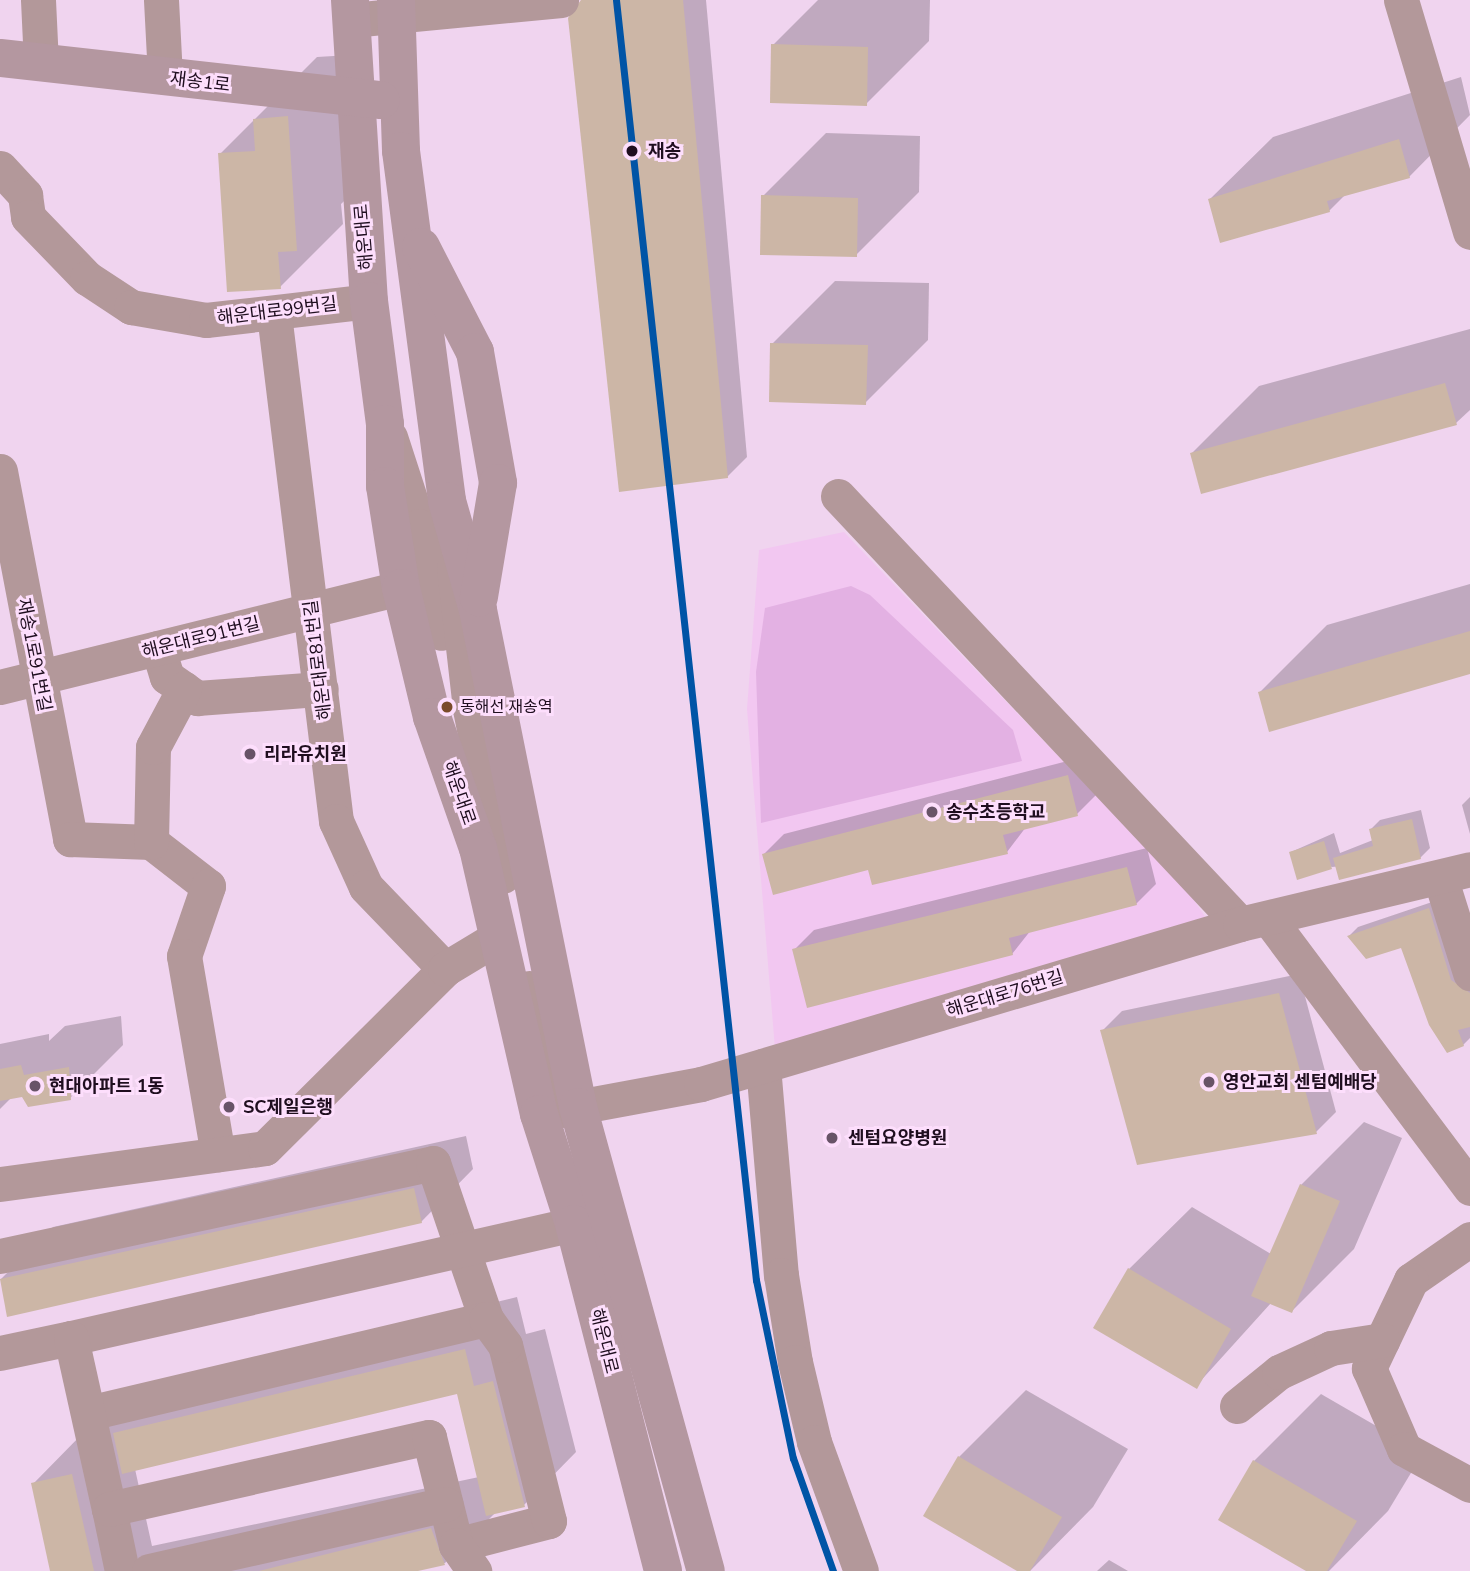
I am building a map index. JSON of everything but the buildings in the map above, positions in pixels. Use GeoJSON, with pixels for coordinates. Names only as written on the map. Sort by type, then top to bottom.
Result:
{"type":"FeatureCollection","features":[{"type":"Feature","properties":{"kind":"main road","name":"해운대로"},"geometry":{"type":"LineString","coordinates":[[396,8],[409,222],[447,501],[478,610],[578,1107],[706,1571]]}},
{"type":"Feature","properties":{"kind":"main road","name":"해운대로"},"geometry":{"type":"LineString","coordinates":[[351,10],[369,301],[385,424],[385,486],[401,588],[432,717],[478,848],[539,1114],[574,1224],[663,1571]]}},
{"type":"Feature","properties":{"kind":"main road","name":"재송1로"},"geometry":{"type":"LineString","coordinates":[[0,58],[356,99],[400,101]]}},
{"type":"Feature","properties":{"kind":"main road"},"geometry":{"type":"LineString","coordinates":[[409,222],[477,365],[498,483],[478,610]]}},
{"type":"Feature","properties":{"kind":"street"},"geometry":{"type":"LineString","coordinates":[[38,0],[41,63]]}},
{"type":"Feature","properties":{"kind":"street"},"geometry":{"type":"LineString","coordinates":[[160,0],[165,78]]}},
{"type":"Feature","properties":{"kind":"street"},"geometry":{"type":"LineString","coordinates":[[351,10],[561,0]]}},
{"type":"Feature","properties":{"kind":"street"},"geometry":{"type":"LineString","coordinates":[[1401,0],[1470,232]]}},
{"type":"Feature","properties":{"kind":"street","name":"해운대로99번길"},"geometry":{"type":"LineString","coordinates":[[0,168],[25,195],[28,217],[87,278],[131,307],[206,320],[369,301]]}},
{"type":"Feature","properties":{"kind":"street","name":"해운대로81번길"},"geometry":{"type":"LineString","coordinates":[[274,314],[336,821],[366,887],[445,969]]}},
{"type":"Feature","properties":{"kind":"street"},"geometry":{"type":"LineString","coordinates":[[385,424],[419,526],[466,751],[478,848]]}},
{"type":"Feature","properties":{"kind":"street","name":"재송1로91번길"},"geometry":{"type":"LineString","coordinates":[[0,471],[70,839],[151,842]]}},
{"type":"Feature","properties":{"kind":"street"},"geometry":{"type":"LineString","coordinates":[[838,496],[1254,921],[1470,1188]]}},
{"type":"Feature","properties":{"kind":"street"},"geometry":{"type":"LineString","coordinates":[[447,501],[488,815],[539,1031],[578,1107]]}},
{"type":"Feature","properties":{"kind":"street","name":"해운대로91번길"},"geometry":{"type":"LineString","coordinates":[[0,687],[401,588]]}},
{"type":"Feature","properties":{"kind":"street"},"geometry":{"type":"LineString","coordinates":[[158,648],[167,677],[197,698],[249,699],[321,689]]}},
{"type":"Feature","properties":{"kind":"street"},"geometry":{"type":"LineString","coordinates":[[184,689],[153,747],[151,842],[208,886],[184,956],[218,1154]]}},
{"type":"Feature","properties":{"kind":"street"},"geometry":{"type":"LineString","coordinates":[[1455,873],[1470,973]]}},
{"type":"Feature","properties":{"kind":"street","name":"해운대로76번길"},"geometry":{"type":"LineString","coordinates":[[539,1114],[763,1066],[1254,921],[1455,873]]}},
{"type":"Feature","properties":{"kind":"street"},"geometry":{"type":"LineString","coordinates":[[0,1184],[265,1148],[445,969],[498,937]]}},
{"type":"Feature","properties":{"kind":"street"},"geometry":{"type":"LineString","coordinates":[[763,1066],[781,1275],[795,1362],[814,1442],[861,1571]]}},
{"type":"Feature","properties":{"kind":"street"},"geometry":{"type":"LineString","coordinates":[[0,1256],[433,1163],[486,1319],[505,1345],[549,1521],[465,1558],[446,1504],[429,1437],[109,1509]]}},
{"type":"Feature","properties":{"kind":"street"},"geometry":{"type":"LineString","coordinates":[[0,1353],[461,1247],[574,1224]]}},
{"type":"Feature","properties":{"kind":"street"},"geometry":{"type":"LineString","coordinates":[[1470,1239],[1411,1280],[1375,1354],[1404,1449],[1470,1485]]}},
{"type":"Feature","properties":{"kind":"street"},"geometry":{"type":"LineString","coordinates":[[89,1413],[486,1319]]}},
{"type":"Feature","properties":{"kind":"street"},"geometry":{"type":"LineString","coordinates":[[71,1338],[122,1571]]}},
{"type":"Feature","properties":{"kind":"street"},"geometry":{"type":"LineString","coordinates":[[1237,1406],[1279,1372],[1331,1348],[1375,1354]]}},
{"type":"Feature","properties":{"kind":"street"},"geometry":{"type":"LineString","coordinates":[[149,1571],[446,1504]]}},
{"type":"Feature","properties":{"kind":"shaded area","name":"송수초등학교"},"geometry":{"type":"Polygon","coordinates":[[[844,532],[1190,894],[1208,921],[775,1049],[747,709],[759,550],[844,532]]]}},
{"type":"Feature","properties":{"kind":"shaded area"},"geometry":{"type":"Polygon","coordinates":[[[851,586],[870,595],[1013,730],[1022,761],[761,823],[756,672],[765,608],[851,586]]]}},
{"type":"Feature","properties":{"kind":"transit line"},"geometry":{"type":"LineString","coordinates":[[616,0],[756,1280],[793,1458],[833,1571]]}},
{"type":"Feature","properties":{"kind":"place","name":"재송"},"geometry":{"type":"Point","coordinates":[632,151]}},
{"type":"Feature","properties":{"kind":"place","name":"동해선 재송역"},"geometry":{"type":"Point","coordinates":[447,707]}},
{"type":"Feature","properties":{"kind":"place","name":"리라유치원"},"geometry":{"type":"Point","coordinates":[250,754]}},
{"type":"Feature","properties":{"kind":"place","name":"송수초등학교"},"geometry":{"type":"Point","coordinates":[932,812]}},
{"type":"Feature","properties":{"kind":"place","name":"영안교회 센텀예배당"},"geometry":{"type":"Point","coordinates":[1209,1082]}},
{"type":"Feature","properties":{"kind":"place","name":"현대아파트 1동"},"geometry":{"type":"Point","coordinates":[35,1086]}},
{"type":"Feature","properties":{"kind":"place","name":"SC제일은행"},"geometry":{"type":"Point","coordinates":[229,1107]}},
{"type":"Feature","properties":{"kind":"place","name":"센텀요양병원"},"geometry":{"type":"Point","coordinates":[832,1138]}}]}
